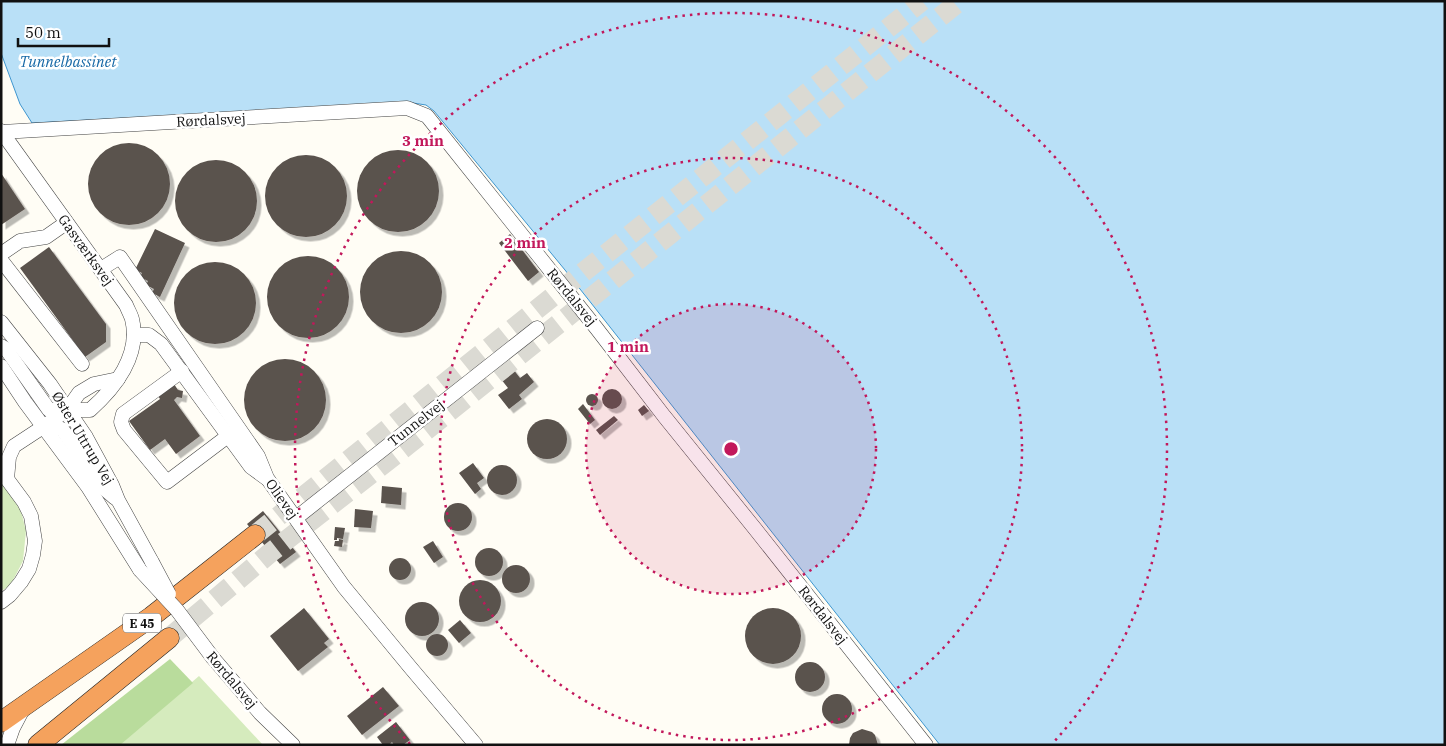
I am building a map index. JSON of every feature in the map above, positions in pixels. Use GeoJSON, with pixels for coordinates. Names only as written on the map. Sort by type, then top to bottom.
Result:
{"type":"FeatureCollection","features":[{"type":"Feature","properties":{"kind":"highway","name":"E 45"},"geometry":{"type":"LineString","coordinates":[[1,722],[151,617],[256,535]]}},
{"type":"Feature","properties":{"kind":"highway","name":"E 45"},"geometry":{"type":"LineString","coordinates":[[38,745],[169,638]]}},
{"type":"Feature","properties":{"kind":"highway"},"geometry":{"type":"LineString","coordinates":[[1,718],[25,706]]}},
{"type":"Feature","properties":{"kind":"street","name":"Rørdalsvej"},"geometry":{"type":"LineString","coordinates":[[2,131],[407,108],[427,116],[925,744]]}},
{"type":"Feature","properties":{"kind":"street","name":"Gasværksvej"},"geometry":{"type":"LineString","coordinates":[[1,346],[6,349],[49,410],[90,410],[102,400],[118,379],[129,360],[134,335],[132,319],[126,305],[2,131]]}},
{"type":"Feature","properties":{"kind":"street"},"geometry":{"type":"LineString","coordinates":[[1,254],[20,241],[46,238],[66,223]]}},
{"type":"Feature","properties":{"kind":"street","name":"Olievej"},"geometry":{"type":"LineString","coordinates":[[101,270],[120,257],[258,456],[267,478],[344,587],[476,745]]}},
{"type":"Feature","properties":{"kind":"street"},"geometry":{"type":"LineString","coordinates":[[1,260],[82,364]]}},
{"type":"Feature","properties":{"kind":"street","name":"Øster Uttrup Vej"},"geometry":{"type":"LineString","coordinates":[[1,322],[50,384],[86,437],[152,562]]}},
{"type":"Feature","properties":{"kind":"street","name":"Tunnelvej"},"geometry":{"type":"LineString","coordinates":[[296,518],[537,328]]}},
{"type":"Feature","properties":{"kind":"street"},"geometry":{"type":"LineString","coordinates":[[134,335],[149,335],[161,344],[250,467],[267,478]]}},
{"type":"Feature","properties":{"kind":"street","name":"Øster Uttrup Vej"},"geometry":{"type":"LineString","coordinates":[[1,366],[88,487],[140,570]]}},
{"type":"Feature","properties":{"kind":"street"},"geometry":{"type":"LineString","coordinates":[[182,371],[123,414],[121,422],[124,430],[167,482],[228,436]]}},
{"type":"Feature","properties":{"kind":"street"},"geometry":{"type":"LineString","coordinates":[[1,602],[10,596],[29,569],[34,555],[35,541],[30,516],[24,502],[4,476],[9,457],[7,446],[44,427],[67,410],[79,393],[94,384],[118,379]]}},
{"type":"Feature","properties":{"kind":"street"},"geometry":{"type":"LineString","coordinates":[[44,427],[62,429],[102,486],[118,500]]}},
{"type":"Feature","properties":{"kind":"street","name":"Rørdalsvej"},"geometry":{"type":"LineString","coordinates":[[152,562],[177,610]]}},
{"type":"Feature","properties":{"kind":"street","name":"Rørdalsvej"},"geometry":{"type":"LineString","coordinates":[[140,570],[177,610],[213,658],[260,713],[292,745]]}},
{"type":"Feature","properties":{"kind":"street"},"geometry":{"type":"LineString","coordinates":[[7,745],[13,728],[25,706]]}},
{"type":"Feature","properties":{"kind":"green space"},"geometry":{"type":"Polygon","coordinates":[[[1,480],[21,511],[26,531],[23,561],[10,586],[1,591],[1,480]]]}},
{"type":"Feature","properties":{"kind":"green space"},"geometry":{"type":"Polygon","coordinates":[[[170,659],[193,683],[120,745],[61,745],[170,659]]]}},
{"type":"Feature","properties":{"kind":"green space"},"geometry":{"type":"Polygon","coordinates":[[[199,676],[263,745],[119,745],[199,676]]]}},
{"type":"Feature","properties":{"kind":"water","name":"Tunnelbassinet"},"geometry":{"type":"Polygon","coordinates":[[[1,1],[1445,1],[1445,745],[940,745],[565,270],[434,111],[426,105],[413,103],[32,123],[20,104],[1,53],[1,1]]]}},
{"type":"Feature","properties":{"kind":"building"},"geometry":{"type":"Polygon","coordinates":[[[129,143],[145,146],[158,155],[167,168],[170,184],[167,200],[158,213],[145,222],[129,225],[113,222],[100,213],[91,200],[88,184],[91,168],[100,155],[113,146],[129,143]]]}},
{"type":"Feature","properties":{"kind":"building"},"geometry":{"type":"Polygon","coordinates":[[[398,150],[414,153],[427,162],[436,175],[439,191],[436,207],[427,220],[414,229],[398,232],[382,229],[369,220],[360,207],[357,191],[360,175],[369,162],[382,153],[398,150]]]}},
{"type":"Feature","properties":{"kind":"building"},"geometry":{"type":"Polygon","coordinates":[[[306,155],[322,158],[335,167],[344,180],[347,196],[344,212],[335,225],[322,234],[306,237],[290,234],[277,225],[268,212],[265,196],[268,180],[277,167],[290,158],[306,155]]]}},
{"type":"Feature","properties":{"kind":"building"},"geometry":{"type":"Polygon","coordinates":[[[216,160],[232,163],[245,172],[254,185],[257,201],[254,217],[245,230],[232,239],[216,242],[200,239],[187,230],[178,217],[175,201],[178,185],[187,172],[200,163],[216,160]]]}},
{"type":"Feature","properties":{"kind":"building"},"geometry":{"type":"Polygon","coordinates":[[[1,173],[25,209],[1,225],[1,173]]]}},
{"type":"Feature","properties":{"kind":"building"},"geometry":{"type":"Polygon","coordinates":[[[155,229],[185,243],[160,297],[152,293],[154,289],[146,285],[148,281],[140,277],[142,273],[135,270],[155,229]]]}},
{"type":"Feature","properties":{"kind":"building"},"geometry":{"type":"Polygon","coordinates":[[[510,234],[539,272],[528,281],[499,243],[510,234]]]}},
{"type":"Feature","properties":{"kind":"building"},"geometry":{"type":"Polygon","coordinates":[[[49,247],[106,324],[106,342],[85,357],[20,268],[49,247]]]}},
{"type":"Feature","properties":{"kind":"building"},"geometry":{"type":"Polygon","coordinates":[[[401,251],[417,254],[430,263],[439,276],[442,292],[439,308],[430,321],[417,330],[401,333],[385,330],[372,321],[363,308],[360,292],[363,276],[372,263],[385,254],[401,251]]]}},
{"type":"Feature","properties":{"kind":"building"},"geometry":{"type":"Polygon","coordinates":[[[308,256],[324,259],[337,268],[346,281],[349,297],[346,313],[337,326],[324,335],[308,338],[292,335],[279,326],[270,313],[267,297],[270,281],[279,268],[292,259],[308,256]]]}},
{"type":"Feature","properties":{"kind":"building"},"geometry":{"type":"Polygon","coordinates":[[[215,262],[231,265],[244,274],[253,287],[256,303],[253,319],[244,332],[231,341],[215,344],[199,341],[186,332],[177,319],[174,303],[177,287],[186,274],[199,265],[215,262]]]}},
{"type":"Feature","properties":{"kind":"building"},"geometry":{"type":"Polygon","coordinates":[[[285,359],[301,362],[314,371],[323,384],[326,400],[323,416],[314,429],[301,438],[285,441],[269,438],[256,429],[247,416],[244,400],[247,384],[256,371],[269,362],[285,359]]]}},
{"type":"Feature","properties":{"kind":"building"},"geometry":{"type":"Polygon","coordinates":[[[509,364],[520,378],[527,373],[534,382],[519,395],[522,399],[509,409],[498,395],[508,388],[497,374],[509,364]]]}},
{"type":"Feature","properties":{"kind":"building"},"geometry":{"type":"Polygon","coordinates":[[[174,384],[178,390],[183,391],[182,398],[177,397],[174,400],[200,436],[176,454],[165,439],[150,450],[129,421],[160,399],[155,391],[174,384]]]}},
{"type":"Feature","properties":{"kind":"building"},"geometry":{"type":"Polygon","coordinates":[[[612,389],[619,392],[622,399],[619,406],[612,409],[605,406],[602,399],[605,392],[612,389]]]}},
{"type":"Feature","properties":{"kind":"building"},"geometry":{"type":"Polygon","coordinates":[[[590,394],[594,394],[598,400],[594,406],[590,406],[586,402],[586,398],[590,394]]]}},
{"type":"Feature","properties":{"kind":"building"},"geometry":{"type":"Polygon","coordinates":[[[583,404],[595,420],[590,424],[578,409],[583,404]]]}},
{"type":"Feature","properties":{"kind":"building"},"geometry":{"type":"Polygon","coordinates":[[[644,405],[649,411],[642,416],[638,410],[644,405]]]}},
{"type":"Feature","properties":{"kind":"building"},"geometry":{"type":"Polygon","coordinates":[[[614,416],[618,420],[600,435],[596,430],[614,416]]]}},
{"type":"Feature","properties":{"kind":"building"},"geometry":{"type":"Polygon","coordinates":[[[547,419],[558,422],[564,428],[567,439],[564,450],[558,456],[547,459],[536,456],[530,450],[527,439],[530,428],[536,422],[547,419]]]}},
{"type":"Feature","properties":{"kind":"building"},"geometry":{"type":"Polygon","coordinates":[[[473,463],[484,478],[477,483],[481,489],[475,494],[459,473],[473,463]]]}},
{"type":"Feature","properties":{"kind":"building"},"geometry":{"type":"Polygon","coordinates":[[[502,465],[512,470],[517,480],[512,490],[502,495],[492,490],[487,480],[492,470],[502,465]]]}},
{"type":"Feature","properties":{"kind":"building"},"geometry":{"type":"Polygon","coordinates":[[[382,486],[402,488],[401,505],[381,503],[382,486]]]}},
{"type":"Feature","properties":{"kind":"building"},"geometry":{"type":"Polygon","coordinates":[[[458,503],[468,507],[472,517],[468,527],[458,531],[448,527],[444,517],[448,507],[458,503]]]}},
{"type":"Feature","properties":{"kind":"building"},"geometry":{"type":"Polygon","coordinates":[[[355,509],[373,511],[371,528],[354,527],[355,509]]]}},
{"type":"Feature","properties":{"kind":"building"},"geometry":{"type":"Polygon","coordinates":[[[263,511],[296,552],[280,564],[247,524],[263,511]]]}},
{"type":"Feature","properties":{"kind":"building"},"geometry":{"type":"Polygon","coordinates":[[[335,527],[345,528],[343,539],[337,538],[337,540],[334,540],[335,527]]]}},
{"type":"Feature","properties":{"kind":"building"},"geometry":{"type":"Polygon","coordinates":[[[339,539],[343,540],[342,547],[334,546],[335,541],[339,541],[339,539]]]}},
{"type":"Feature","properties":{"kind":"building"},"geometry":{"type":"Polygon","coordinates":[[[433,541],[443,557],[434,563],[423,547],[433,541]]]}},
{"type":"Feature","properties":{"kind":"building"},"geometry":{"type":"Polygon","coordinates":[[[489,548],[499,552],[503,562],[499,572],[489,576],[479,572],[475,562],[479,552],[489,548]]]}},
{"type":"Feature","properties":{"kind":"building"},"geometry":{"type":"Polygon","coordinates":[[[396,558],[404,558],[411,565],[411,573],[404,580],[396,580],[389,573],[389,565],[396,558]]]}},
{"type":"Feature","properties":{"kind":"building"},"geometry":{"type":"Polygon","coordinates":[[[516,565],[526,569],[530,579],[526,589],[516,593],[506,589],[502,579],[506,569],[516,565]]]}},
{"type":"Feature","properties":{"kind":"building"},"geometry":{"type":"Polygon","coordinates":[[[480,580],[495,586],[501,601],[495,616],[480,622],[465,616],[459,601],[465,586],[480,580]]]}},
{"type":"Feature","properties":{"kind":"building"},"geometry":{"type":"Polygon","coordinates":[[[422,602],[434,607],[439,619],[434,631],[422,636],[410,631],[405,619],[410,607],[422,602]]]}},
{"type":"Feature","properties":{"kind":"building"},"geometry":{"type":"Polygon","coordinates":[[[304,608],[329,639],[324,643],[328,647],[298,671],[270,636],[304,608]]]}},
{"type":"Feature","properties":{"kind":"building"},"geometry":{"type":"Polygon","coordinates":[[[773,608],[784,610],[793,616],[799,625],[801,636],[799,647],[793,656],[784,662],[773,664],[762,662],[753,656],[747,647],[745,636],[747,625],[753,616],[762,610],[773,608]]]}},
{"type":"Feature","properties":{"kind":"building"},"geometry":{"type":"Polygon","coordinates":[[[460,620],[471,633],[459,643],[448,630],[460,620]]]}},
{"type":"Feature","properties":{"kind":"building"},"geometry":{"type":"Polygon","coordinates":[[[433,634],[441,634],[448,641],[448,649],[441,656],[433,656],[426,649],[426,641],[433,634]]]}},
{"type":"Feature","properties":{"kind":"building"},"geometry":{"type":"Polygon","coordinates":[[[810,662],[816,663],[824,671],[824,683],[816,691],[810,692],[804,691],[796,683],[795,677],[796,671],[804,663],[810,662]]]}},
{"type":"Feature","properties":{"kind":"building"},"geometry":{"type":"Polygon","coordinates":[[[383,687],[399,706],[362,735],[347,716],[383,687]]]}},
{"type":"Feature","properties":{"kind":"building"},"geometry":{"type":"Polygon","coordinates":[[[837,694],[848,698],[852,709],[848,720],[837,724],[826,720],[822,709],[826,698],[837,694]]]}},
{"type":"Feature","properties":{"kind":"building"},"geometry":{"type":"Polygon","coordinates":[[[396,722],[410,740],[403,745],[394,745],[392,742],[389,745],[383,745],[377,737],[396,722]]]}},
{"type":"Feature","properties":{"kind":"building"},"geometry":{"type":"Polygon","coordinates":[[[862,729],[875,735],[878,745],[849,745],[853,733],[862,729]]]}},
{"type":"Feature","properties":{"kind":"tunnel"},"geometry":{"type":"LineString","coordinates":[[255,535],[922,1]]}},
{"type":"Feature","properties":{"kind":"tunnel"},"geometry":{"type":"LineString","coordinates":[[169,638],[270,553],[409,444],[960,1]]}}]}
